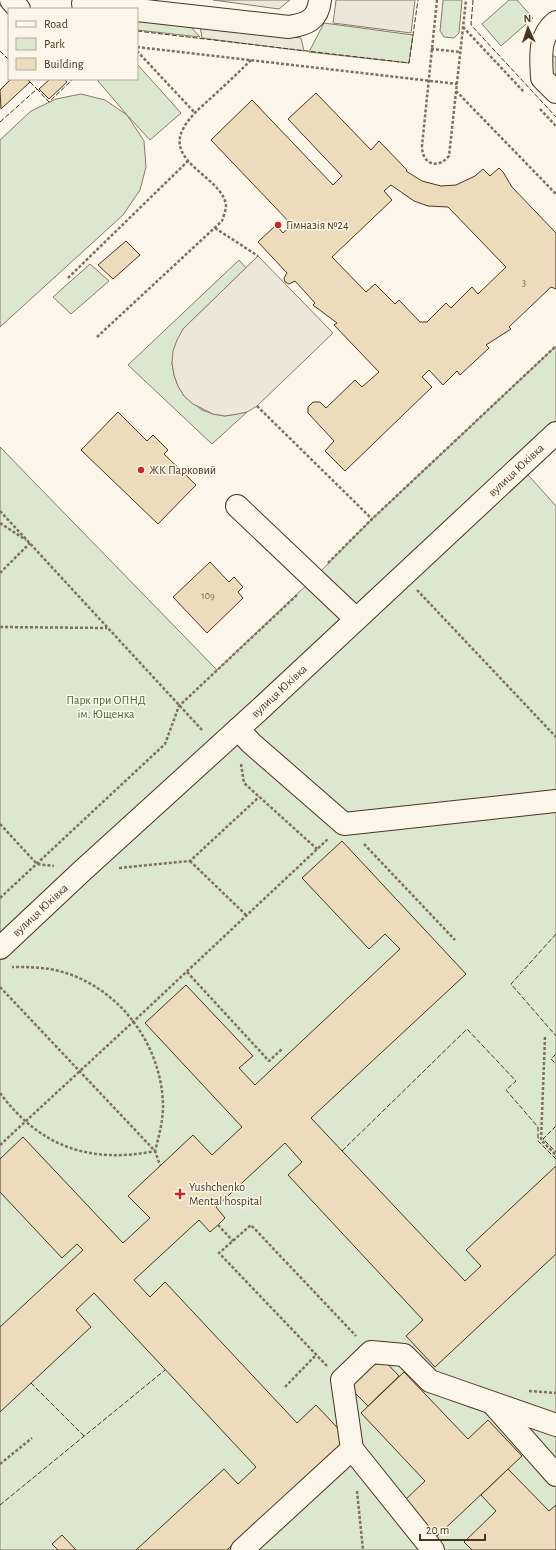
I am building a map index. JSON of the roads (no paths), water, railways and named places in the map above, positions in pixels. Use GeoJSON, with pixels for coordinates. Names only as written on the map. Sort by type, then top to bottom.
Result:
{"type":"FeatureCollection","features":[{"type":"Feature","properties":{"kind":"street"},"geometry":{"type":"LineString","coordinates":[[11,0],[18,8]]}},
{"type":"Feature","properties":{"kind":"street"},"geometry":{"type":"LineString","coordinates":[[138,10],[289,27],[302,25],[311,20],[319,10],[320,0]]}},
{"type":"Feature","properties":{"kind":"street"},"geometry":{"type":"LineString","coordinates":[[83,4],[120,8]]}},
{"type":"Feature","properties":{"kind":"street"},"geometry":{"type":"LineString","coordinates":[[556,22],[550,26],[540,48],[542,78],[556,92]]}},
{"type":"Feature","properties":{"kind":"street","name":"вулиця Юківка"},"geometry":{"type":"LineString","coordinates":[[4,958],[82,871],[218,748],[556,433]]}},
{"type":"Feature","properties":{"kind":"street"},"geometry":{"type":"LineString","coordinates":[[237,506],[356,619]]}},
{"type":"Feature","properties":{"kind":"street"},"geometry":{"type":"LineString","coordinates":[[238,729],[251,743],[344,824],[556,801]]}},
{"type":"Feature","properties":{"kind":"street"},"geometry":{"type":"LineString","coordinates":[[433,1550],[352,1449],[342,1380],[371,1352],[404,1355],[430,1381],[491,1401],[556,1425]]}},
{"type":"Feature","properties":{"kind":"street"},"geometry":{"type":"LineString","coordinates":[[491,1401],[556,1475]]}},
{"type":"Feature","properties":{"kind":"street"},"geometry":{"type":"LineString","coordinates":[[242,1550],[352,1449]]}},
{"type":"Feature","properties":{"kind":"place","name":"Гімназія №24"},"geometry":{"type":"Point","coordinates":[278,225]}},
{"type":"Feature","properties":{"kind":"place","name":"ЖК Парковий"},"geometry":{"type":"Point","coordinates":[141,470]}},
{"type":"Feature","properties":{"kind":"place","name":"Yushchenko Mental hospital"},"geometry":{"type":"Point","coordinates":[180,1194]}},
{"type":"Feature","properties":{"kind":"park label","name":"Парк при ОПНД ім. Ющенка"},"geometry":{"type":"Point","coordinates":[106,707]}}]}
